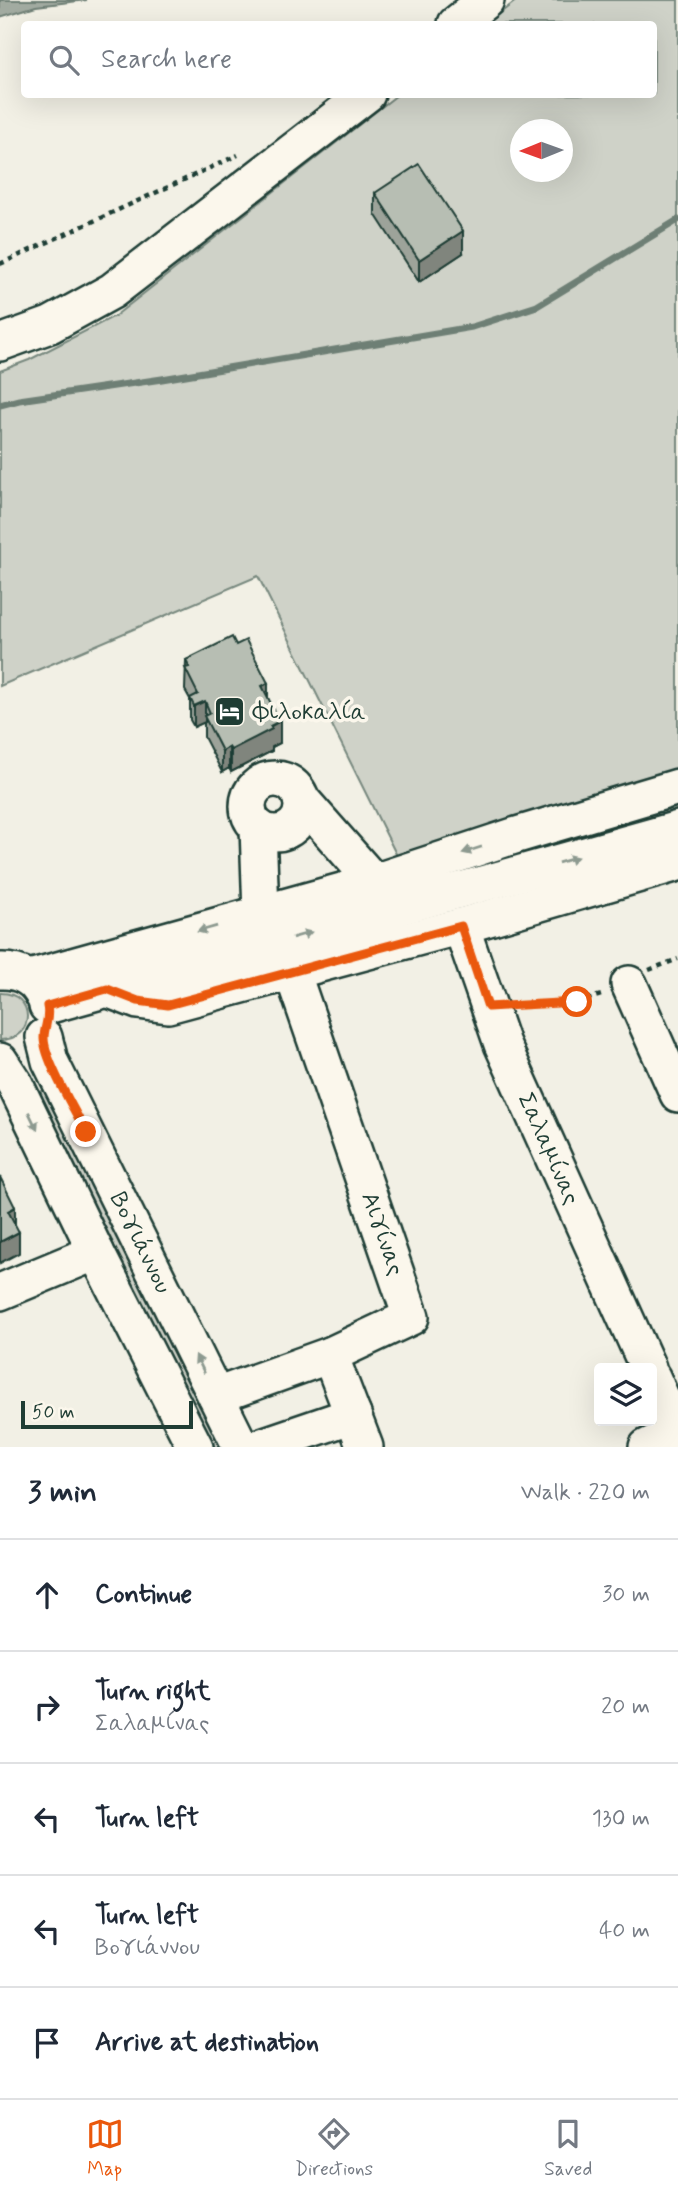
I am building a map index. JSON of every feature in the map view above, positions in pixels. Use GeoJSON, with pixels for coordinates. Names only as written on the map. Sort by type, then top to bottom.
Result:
{"type":"FeatureCollection","features":[{"type":"Feature","properties":{"kind":"street"},"geometry":{"type":"LineString","coordinates":[[460,21],[486,0]]}},
{"type":"Feature","properties":{"kind":"street"},"geometry":{"type":"LineString","coordinates":[[0,342],[50,325],[112,291],[363,98]]}},
{"type":"Feature","properties":{"kind":"street"},"geometry":{"type":"LineString","coordinates":[[506,839],[608,788],[678,767]]}},
{"type":"Feature","properties":{"kind":"street"},"geometry":{"type":"LineString","coordinates":[[261,914],[258,827],[248,812],[248,803],[250,794],[263,781],[282,780],[290,784],[374,882]]}},
{"type":"Feature","properties":{"kind":"street"},"geometry":{"type":"LineString","coordinates":[[23,986],[374,882],[678,787]]}},
{"type":"Feature","properties":{"kind":"street"},"geometry":{"type":"LineString","coordinates":[[23,986],[107,989],[678,829]]}},
{"type":"Feature","properties":{"kind":"street"},"geometry":{"type":"LineString","coordinates":[[107,989],[138,1001],[168,1005],[461,926],[678,863]]}},
{"type":"Feature","properties":{"kind":"street","name":"Σαλαμίνας"},"geometry":{"type":"LineString","coordinates":[[461,926],[488,1007],[520,1086],[646,1363]]}},
{"type":"Feature","properties":{"kind":"street","name":"Αιγίνας"},"geometry":{"type":"LineString","coordinates":[[292,972],[411,1317],[330,1355]]}},
{"type":"Feature","properties":{"kind":"street"},"geometry":{"type":"LineString","coordinates":[[629,984],[678,1094]]}},
{"type":"Feature","properties":{"kind":"street","name":"Βογιάννου"},"geometry":{"type":"LineString","coordinates":[[23,986],[36,1048],[26,1056],[0,1061],[15,1084],[195,1447]]}},
{"type":"Feature","properties":{"kind":"street","name":"Βογιάννου"},"geometry":{"type":"LineString","coordinates":[[23,986],[50,1060],[241,1447]]}},
{"type":"Feature","properties":{"kind":"street"},"geometry":{"type":"LineString","coordinates":[[0,1292],[96,1252]]}},
{"type":"Feature","properties":{"kind":"street"},"geometry":{"type":"LineString","coordinates":[[216,1396],[330,1355],[365,1447]]}},
{"type":"Feature","properties":{"kind":"street"},"geometry":{"type":"LineString","coordinates":[[657,1397],[667,1437]]}},
{"type":"Feature","properties":{"kind":"street"},"geometry":{"type":"LineString","coordinates":[[259,1447],[353,1415]]}},
{"type":"Feature","properties":{"kind":"path"},"geometry":{"type":"LineString","coordinates":[[0,264],[243,153],[265,173]]}},
{"type":"Feature","properties":{"kind":"path"},"geometry":{"type":"LineString","coordinates":[[488,1007],[577,1002],[607,994],[629,984],[644,972],[678,959]]}},
{"type":"Feature","properties":{"kind":"shaded area"},"geometry":{"type":"Polygon","coordinates":[[[0,0],[87,0],[36,6],[0,17],[0,0]]]}},
{"type":"Feature","properties":{"kind":"shaded area"},"geometry":{"type":"Polygon","coordinates":[[[517,0],[678,0],[678,775],[398,858],[258,576],[0,686],[0,371],[29,360],[115,316],[393,98],[657,98],[657,21],[490,21],[517,0]]]}},
{"type":"Feature","properties":{"kind":"shaded area"},"geometry":{"type":"Polygon","coordinates":[[[0,993],[20,1000],[27,1016],[21,1033],[0,1040],[0,993]]]}},
{"type":"Feature","properties":{"kind":"shaded area"},"geometry":{"type":"Polygon","coordinates":[[[48,1088],[226,1447],[209,1447],[36,1094],[48,1088]]]}},
{"type":"Feature","properties":{"kind":"building"},"geometry":{"type":"Polygon","coordinates":[[[419,164],[463,231],[419,260],[375,193],[419,164]]]}},
{"type":"Feature","properties":{"kind":"building","name":"Φιλοκαλία"},"geometry":{"type":"Polygon","coordinates":[[[232,637],[236,645],[246,640],[268,683],[262,686],[280,721],[270,726],[272,729],[231,750],[229,747],[222,751],[204,716],[210,713],[205,701],[194,706],[190,698],[198,694],[185,668],[189,667],[186,660],[232,637]]]}},
{"type":"Feature","properties":{"kind":"building"},"geometry":{"type":"Polygon","coordinates":[[[0,1177],[15,1207],[8,1211],[19,1232],[0,1242],[0,1177]]]}},
{"type":"Feature","properties":{"kind":"waterway"},"geometry":{"type":"LineString","coordinates":[[0,405],[472,327],[537,306],[678,220]]}},
{"type":"Feature","properties":{"kind":"place","name":"Φιλοκαλία"},"geometry":{"type":"Point","coordinates":[230,712]}},
{"type":"Feature","properties":{"kind":"route"},"geometry":{"type":"LineString","coordinates":[[86,1132],[48,1054],[44,1037],[48,1024],[47,1006],[107,989],[138,1001],[168,1005],[461,926],[488,1007],[577,1002]]}}]}
